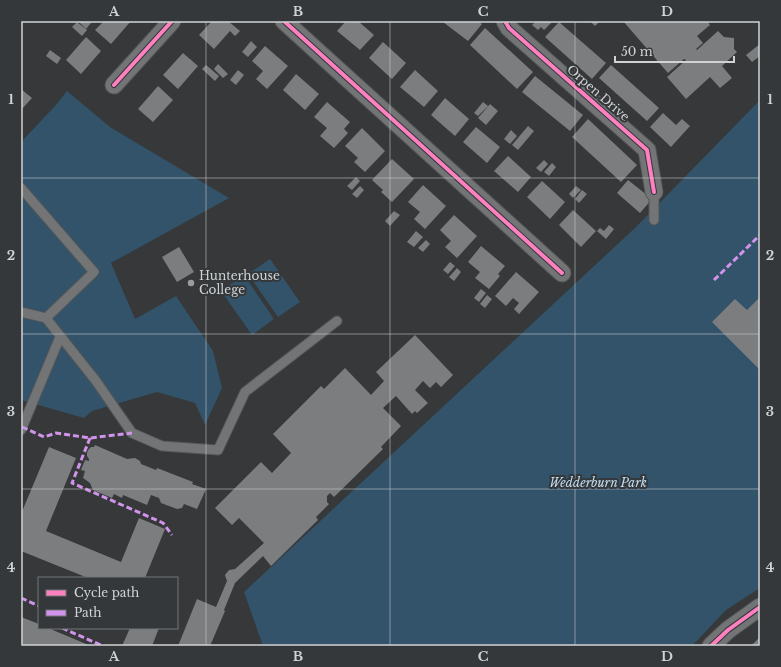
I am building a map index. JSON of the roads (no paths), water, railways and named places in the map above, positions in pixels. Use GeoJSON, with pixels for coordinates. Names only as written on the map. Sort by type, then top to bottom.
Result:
{"type":"FeatureCollection","features":[{"type":"Feature","properties":{"kind":"street"},"geometry":{"type":"LineString","coordinates":[[114,85],[172,21]]}},
{"type":"Feature","properties":{"kind":"street"},"geometry":{"type":"LineString","coordinates":[[284,21],[562,274]]}},
{"type":"Feature","properties":{"kind":"street","name":"Orpen Drive"},"geometry":{"type":"LineString","coordinates":[[505,21],[509,28],[647,150],[654,192]]}},
{"type":"Feature","properties":{"kind":"street"},"geometry":{"type":"LineString","coordinates":[[711,646],[728,630],[760,607]]}},
{"type":"Feature","properties":{"kind":"lane"},"geometry":{"type":"LineString","coordinates":[[21,188],[94,272],[46,318]]}},
{"type":"Feature","properties":{"kind":"lane"},"geometry":{"type":"LineString","coordinates":[[654,192],[654,220]]}},
{"type":"Feature","properties":{"kind":"lane"},"geometry":{"type":"LineString","coordinates":[[21,312],[46,318],[96,381],[132,433],[162,446],[218,450],[245,392],[337,321]]}},
{"type":"Feature","properties":{"kind":"lane"},"geometry":{"type":"LineString","coordinates":[[21,430],[60,337]]}},
{"type":"Feature","properties":{"kind":"place","name":"Hunterhouse College"},"geometry":{"type":"Point","coordinates":[191,283]}},
{"type":"Feature","properties":{"kind":"park label","name":"Wedderburn Park"},"geometry":{"type":"Point","coordinates":[598,483]}}]}
